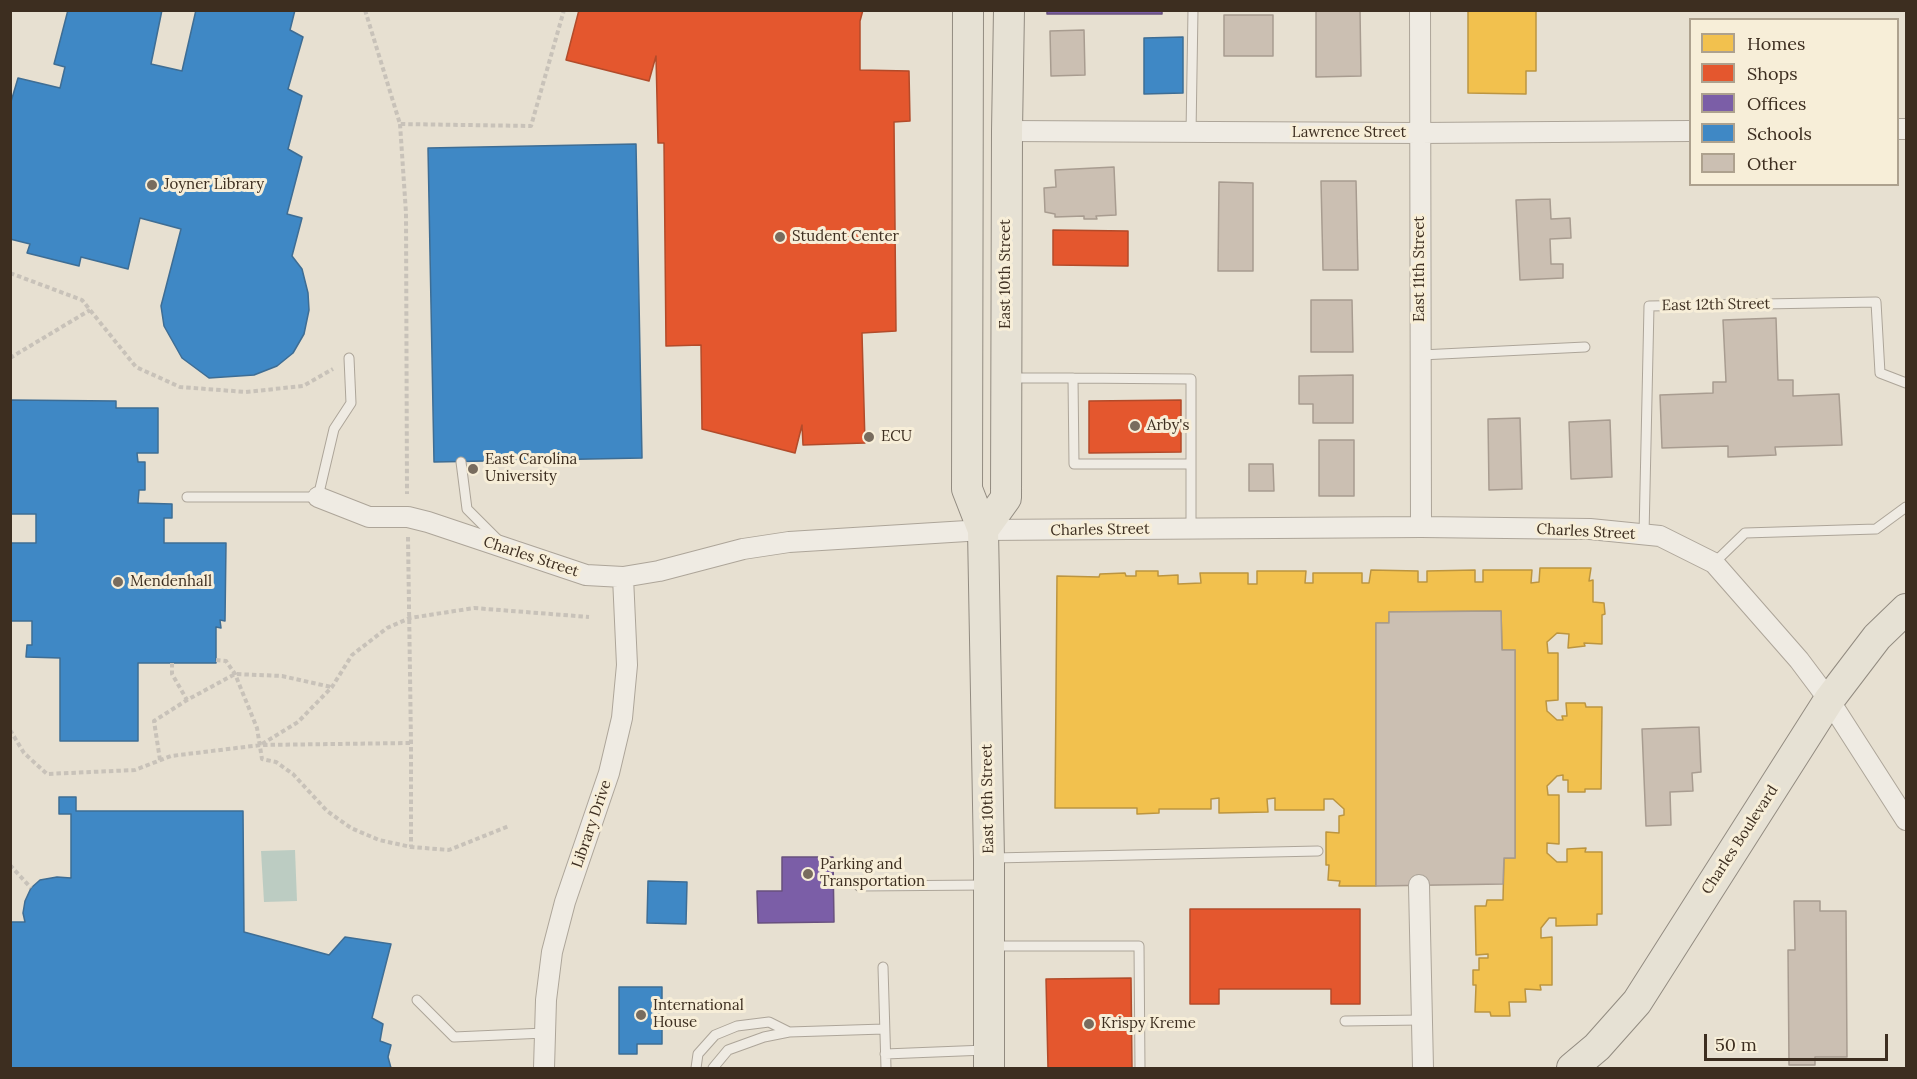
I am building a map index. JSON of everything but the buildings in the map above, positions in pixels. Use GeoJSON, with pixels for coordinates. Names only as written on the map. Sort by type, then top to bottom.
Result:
{"type":"FeatureCollection","features":[{"type":"Feature","properties":{"kind":"main road","name":"East 10th Street"},"geometry":{"type":"LineString","coordinates":[[968,10],[966,489],[983,530],[989,872],[989,1059]]}},
{"type":"Feature","properties":{"kind":"main road","name":"East 10th Street"},"geometry":{"type":"LineString","coordinates":[[983,530],[1006,498],[1009,10]]}},
{"type":"Feature","properties":{"kind":"main road","name":"Charles Boulevard"},"geometry":{"type":"LineString","coordinates":[[1572,1068],[1597,1047],[1637,1002],[1829,700],[1877,637],[1906,609]]}},
{"type":"Feature","properties":{"kind":"street","name":"East 11th Street"},"geometry":{"type":"LineString","coordinates":[[1420,10],[1421,527]]}},
{"type":"Feature","properties":{"kind":"street","name":"Lawrence Street"},"geometry":{"type":"LineString","coordinates":[[1007,131],[1191,133],[1689,131]]}},
{"type":"Feature","properties":{"kind":"street","name":"Charles Street"},"geometry":{"type":"LineString","coordinates":[[318,496],[369,517],[408,516],[586,575],[623,577],[659,571],[743,549],[789,542],[983,530],[1421,527],[1590,529],[1660,536],[1714,563],[1799,660],[1829,700]]}},
{"type":"Feature","properties":{"kind":"street","name":"Library Drive"},"geometry":{"type":"LineString","coordinates":[[544,1068],[544,1033],[552,952],[565,902],[609,773],[622,718],[627,665],[623,577]]}},
{"type":"Feature","properties":{"kind":"street"},"geometry":{"type":"LineString","coordinates":[[1829,700],[1906,820]]}},
{"type":"Feature","properties":{"kind":"street"},"geometry":{"type":"LineString","coordinates":[[1419,885],[1422,1068]]}},
{"type":"Feature","properties":{"kind":"lane"},"geometry":{"type":"LineString","coordinates":[[1191,133],[1193,10]]}},
{"type":"Feature","properties":{"kind":"lane","name":"East 12th Street"},"geometry":{"type":"LineString","coordinates":[[1644,535],[1649,306],[1876,302],[1880,373],[1906,383]]}},
{"type":"Feature","properties":{"kind":"lane"},"geometry":{"type":"LineString","coordinates":[[1420,355],[1585,347]]}},
{"type":"Feature","properties":{"kind":"lane"},"geometry":{"type":"LineString","coordinates":[[187,497],[318,496],[334,429],[351,402],[350,358]]}},
{"type":"Feature","properties":{"kind":"lane"},"geometry":{"type":"LineString","coordinates":[[1006,378],[1191,379],[1191,529]]}},
{"type":"Feature","properties":{"kind":"lane"},"geometry":{"type":"LineString","coordinates":[[1073,378],[1074,464],[1191,464]]}},
{"type":"Feature","properties":{"kind":"lane"},"geometry":{"type":"LineString","coordinates":[[461,462],[467,509],[507,549]]}},
{"type":"Feature","properties":{"kind":"lane"},"geometry":{"type":"LineString","coordinates":[[1714,563],[1745,533],[1876,529],[1906,507]]}},
{"type":"Feature","properties":{"kind":"lane"},"geometry":{"type":"LineString","coordinates":[[859,886],[989,872],[1318,851]]}},
{"type":"Feature","properties":{"kind":"lane"},"geometry":{"type":"LineString","coordinates":[[989,946],[1139,946],[1140,1068]]}},
{"type":"Feature","properties":{"kind":"lane"},"geometry":{"type":"LineString","coordinates":[[883,967],[886,1068]]}},
{"type":"Feature","properties":{"kind":"lane"},"geometry":{"type":"LineString","coordinates":[[417,1000],[454,1037],[544,1033]]}},
{"type":"Feature","properties":{"kind":"lane"},"geometry":{"type":"LineString","coordinates":[[1345,1021],[1422,1020]]}},
{"type":"Feature","properties":{"kind":"lane"},"geometry":{"type":"LineString","coordinates":[[696,1068],[698,1054],[715,1035],[737,1026],[769,1022],[789,1032]]}},
{"type":"Feature","properties":{"kind":"lane"},"geometry":{"type":"LineString","coordinates":[[713,1068],[728,1050],[765,1037],[789,1032],[884,1029]]}},
{"type":"Feature","properties":{"kind":"lane"},"geometry":{"type":"LineString","coordinates":[[885,1054],[989,1059]]}},
{"type":"Feature","properties":{"kind":"path"},"geometry":{"type":"LineString","coordinates":[[365,10],[400,124],[406,213],[408,494]]}},
{"type":"Feature","properties":{"kind":"path"},"geometry":{"type":"LineString","coordinates":[[400,124],[531,126],[564,10]]}},
{"type":"Feature","properties":{"kind":"path"},"geometry":{"type":"LineString","coordinates":[[10,273],[82,300],[136,367],[180,387],[246,392],[303,386],[326,375]]}},
{"type":"Feature","properties":{"kind":"path"},"geometry":{"type":"LineString","coordinates":[[10,358],[90,310]]}},
{"type":"Feature","properties":{"kind":"path"},"geometry":{"type":"LineString","coordinates":[[408,536],[411,848]]}},
{"type":"Feature","properties":{"kind":"path"},"geometry":{"type":"LineString","coordinates":[[261,745],[298,722],[332,687],[351,655],[387,628],[410,618],[474,608],[589,617]]}},
{"type":"Feature","properties":{"kind":"path"},"geometry":{"type":"LineString","coordinates":[[216,660],[226,661],[235,674],[257,728],[262,759],[276,762],[293,774],[327,811],[351,828],[379,840],[411,848],[449,850],[509,826]]}},
{"type":"Feature","properties":{"kind":"path"},"geometry":{"type":"LineString","coordinates":[[172,663],[172,674],[187,700]]}},
{"type":"Feature","properties":{"kind":"path"},"geometry":{"type":"LineString","coordinates":[[160,760],[154,721],[235,674],[282,676],[332,687]]}},
{"type":"Feature","properties":{"kind":"path"},"geometry":{"type":"LineString","coordinates":[[10,730],[24,753],[47,774],[135,770],[171,756],[261,745],[411,743]]}},
{"type":"Feature","properties":{"kind":"path"},"geometry":{"type":"LineString","coordinates":[[10,865],[31,888]]}},
{"type":"Feature","properties":{"kind":"shaded area"},"geometry":{"type":"Polygon","coordinates":[[[295,850],[297,901],[264,902],[261,851],[295,850]]]}},
{"type":"Feature","properties":{"kind":"place","name":"Joyner Library"},"geometry":{"type":"Point","coordinates":[152,185]}},
{"type":"Feature","properties":{"kind":"place","name":"Student Center"},"geometry":{"type":"Point","coordinates":[780,237]}},
{"type":"Feature","properties":{"kind":"place","name":"Arby's"},"geometry":{"type":"Point","coordinates":[1135,426]}},
{"type":"Feature","properties":{"kind":"place","name":"ECU"},"geometry":{"type":"Point","coordinates":[869,437]}},
{"type":"Feature","properties":{"kind":"place","name":"East Carolina University"},"geometry":{"type":"Point","coordinates":[473,469]}},
{"type":"Feature","properties":{"kind":"place","name":"Mendenhall"},"geometry":{"type":"Point","coordinates":[118,582]}},
{"type":"Feature","properties":{"kind":"place","name":"Parking and Transportation"},"geometry":{"type":"Point","coordinates":[808,874]}},
{"type":"Feature","properties":{"kind":"place","name":"International House"},"geometry":{"type":"Point","coordinates":[641,1015]}},
{"type":"Feature","properties":{"kind":"place","name":"Krispy Kreme"},"geometry":{"type":"Point","coordinates":[1089,1024]}}]}
